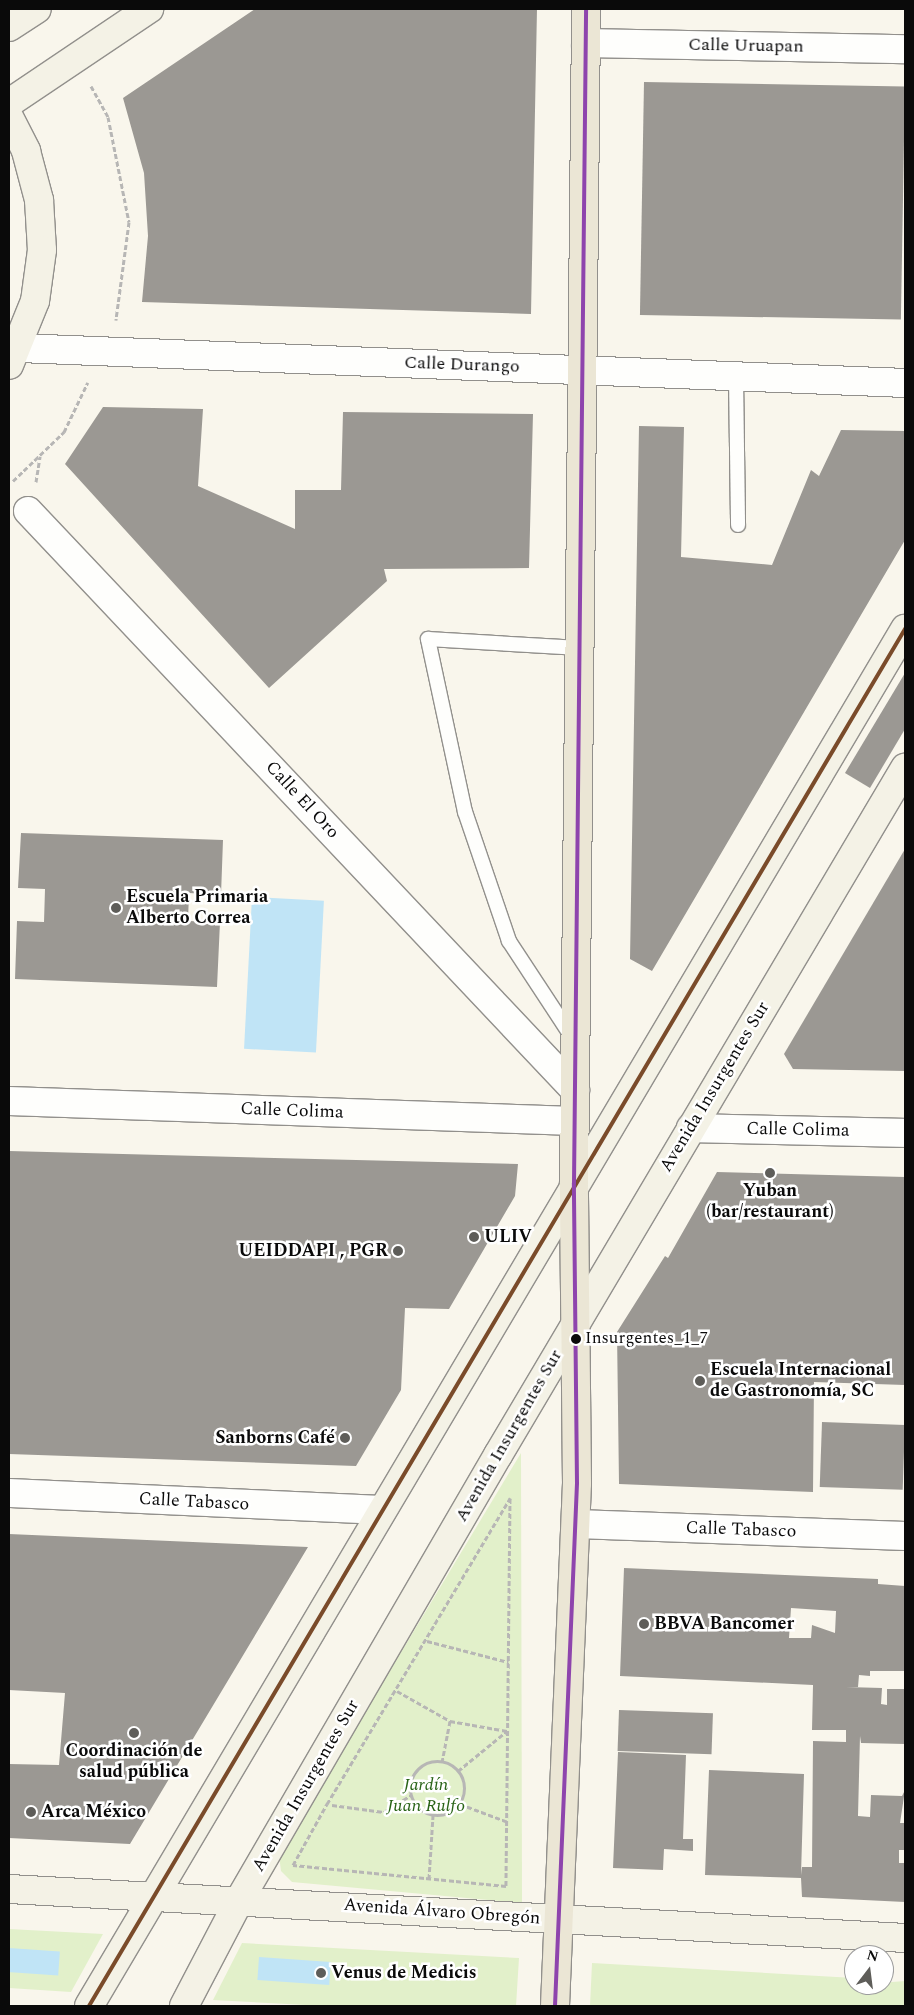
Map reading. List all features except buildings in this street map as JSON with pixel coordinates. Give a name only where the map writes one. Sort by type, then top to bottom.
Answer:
[{"type":"main road","points":[[9,27],[36,9]]},
{"type":"main road","points":[[9,103],[149,9]]},
{"type":"main road","points":[[555,2006],[557,1919],[577,1524],[574,1183],[586,9]]},
{"type":"main road","points":[[9,117],[26,151],[39,200],[42,250],[35,301],[14,356]]},
{"type":"main road","points":[[88,2006],[150,1896],[379,1510],[905,629]]},
{"type":"main road","name":"Avenida Insurgentes Sur","points":[[184,2006],[240,1900],[576,1322],[905,768]]},
{"type":"main road","name":"Avenida Álvaro Obregón","points":[[9,1889],[240,1900],[905,1938]]},
{"type":"street","name":"Calle Uruapan","points":[[586,43],[905,49]]},
{"type":"street","name":"Calle Durango","points":[[14,356],[104,352],[905,383]]},
{"type":"street","name":"Calle El Oro","points":[[28,511],[575,1090]]},
{"type":"street","name":"Calle Colima","points":[[9,1101],[575,1121]]},
{"type":"street","name":"Calle Colima","points":[[691,1128],[905,1133]]},
{"type":"street","name":"Calle Tabasco","points":[[9,1493],[379,1510]]},
{"type":"street","name":"Calle Tabasco","points":[[577,1524],[905,1536]]},
{"type":"lane","points":[[736,376],[738,525]]},
{"type":"lane","points":[[575,1042],[509,941],[465,812],[428,639],[580,648]]},
{"type":"path","points":[[9,485],[64,432],[116,328],[129,222],[108,117],[75,58]]},
{"type":"path","points":[[293,1865],[506,1886],[510,1498]]},
{"type":"path","points":[[426,1641],[508,1662]]},
{"type":"path","points":[[396,1690],[450,1721],[507,1731]]},
{"type":"path","points":[[442,1762],[450,1721]]},
{"type":"path","points":[[458,1771],[507,1731]]},
{"type":"path","points":[[327,1804],[384,1812],[410,1795],[417,1770],[442,1762],[458,1771],[464,1787],[460,1804],[445,1814],[433,1815],[420,1810],[410,1795]]},
{"type":"path","points":[[460,1804],[508,1822]]},
{"type":"path","points":[[429,1879],[433,1815]]},
{"type":"green space","name":"Jardín Juan Rulfo","points":[[521,1453],[522,1903],[292,1882],[281,1871],[279,1855]]},
{"type":"green space","points":[[9,1929],[103,1934],[71,1992],[9,1988]]},
{"type":"green space","points":[[242,1943],[519,1958],[516,2006],[324,2006],[213,2000]]},
{"type":"green space","points":[[592,1963],[844,1977],[844,1995],[894,1995],[894,1982],[905,1981],[905,2006],[590,2006]]},
{"type":"water","points":[[252,897],[324,901],[316,1053],[244,1049]]},
{"type":"water","points":[[9,1948],[60,1952],[58,1975],[9,1972]]},
{"type":"water","points":[[259,1957],[331,1962],[329,1985],[257,1980]]},
{"type":"transit line","points":[[555,2006],[577,1483],[574,1183],[586,9]]},
{"type":"transit line","points":[[89,2006],[905,629]]},
{"type":"place","name":"Escuela Primaria Alberto Correa","points":[[116,908]]},
{"type":"place","name":"Yuban (bar/restaurant)","points":[[770,1173]]},
{"type":"place","name":"ULIV","points":[[474,1237]]},
{"type":"place","name":"UEIDDAPI , PGR","points":[[398,1251]]},
{"type":"place","name":"Insurgentes_1_7","points":[[576,1339]]},
{"type":"place","name":"Escuela Internacional de Gastronomía, SC","points":[[700,1381]]},
{"type":"place","name":"Sanborns Café","points":[[345,1438]]},
{"type":"place","name":"BBVA Bancomer","points":[[644,1624]]},
{"type":"place","name":"Coordinación de salud pública","points":[[134,1733]]},
{"type":"place","name":"Arca México","points":[[31,1812]]},
{"type":"place","name":"Venus de Medicis","points":[[321,1973]]}]
